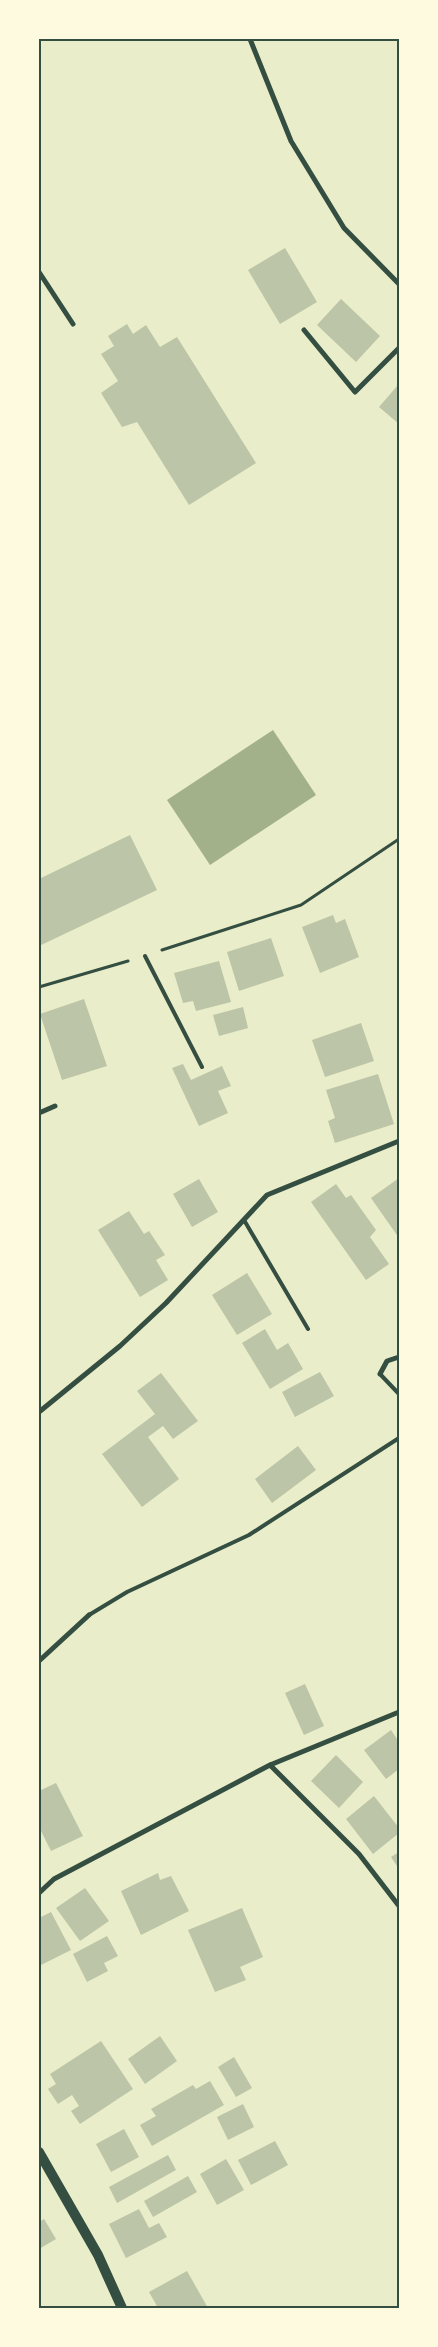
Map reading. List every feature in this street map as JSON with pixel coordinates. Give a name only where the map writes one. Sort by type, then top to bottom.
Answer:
[{"type":"main road","points":[[39,2152],[98,2256],[122,2308]]},
{"type":"street","points":[[250,39],[292,141],[344,228],[399,284]]},
{"type":"street","points":[[39,272],[73,324]]},
{"type":"street","points":[[304,330],[355,392],[399,348]]},
{"type":"street","points":[[39,1113],[55,1106]]},
{"type":"street","points":[[39,1412],[120,1346],[166,1303],[267,1195],[399,1141]]},
{"type":"street","points":[[380,1374],[387,1361],[399,1357]]},
{"type":"street","points":[[39,1661],[89,1615]]},
{"type":"street","points":[[39,1893],[54,1878],[270,1765],[399,1712]]},
{"type":"street","points":[[270,1765],[359,1854],[399,1906]]},
{"type":"lane","points":[[145,956],[202,1067]]},
{"type":"lane","points":[[244,1220],[308,1328]]},
{"type":"lane","points":[[380,1374],[399,1394]]},
{"type":"lane","points":[[89,1615],[128,1592],[249,1535],[399,1438]]},
{"type":"path","points":[[39,988],[145,956],[301,905],[399,839]]},
{"type":"shaded area","points":[[273,730],[316,795],[210,865],[167,800]]},
{"type":"building","points":[[285,248],[317,302],[280,324],[248,270]]},
{"type":"building","points":[[341,299],[380,336],[356,362],[317,325]]},
{"type":"building","points":[[127,324],[133,334],[146,325],[160,347],[177,337],[256,463],[189,505],[137,422],[122,427],[101,393],[118,381],[101,354],[114,346],[108,336]]},
{"type":"building","points":[[399,386],[399,424],[379,407]]},
{"type":"building","points":[[130,835],[157,890],[39,946],[39,879]]},
{"type":"building","points":[[333,915],[336,923],[345,919],[359,957],[320,973],[302,927]]},
{"type":"building","points":[[271,938],[284,976],[239,991],[227,952]]},
{"type":"building","points":[[219,961],[231,1002],[196,1011],[193,1001],[183,1003],[174,973]]},
{"type":"building","points":[[84,999],[107,1066],[62,1080],[40,1014]]},
{"type":"building","points":[[243,1007],[248,1028],[219,1036],[213,1015]]},
{"type":"building","points":[[361,1023],[374,1061],[325,1077],[312,1040]]},
{"type":"building","points":[[183,1064],[191,1080],[222,1066],[231,1086],[218,1091],[228,1113],[199,1126],[172,1068]]},
{"type":"building","points":[[378,1074],[394,1124],[335,1143],[328,1121],[335,1118],[326,1090]]},
{"type":"building","points":[[399,1178],[399,1238],[371,1198]]},
{"type":"building","points":[[199,1179],[218,1212],[192,1227],[173,1194]]},
{"type":"building","points":[[336,1184],[346,1198],[351,1195],[376,1230],[370,1237],[389,1264],[366,1280],[311,1202]]},
{"type":"building","points":[[129,1211],[144,1234],[149,1231],[165,1255],[156,1260],[168,1280],[140,1297],[98,1230]]},
{"type":"building","points":[[247,1273],[272,1314],[237,1335],[212,1295]]},
{"type":"building","points":[[265,1329],[277,1350],[288,1343],[303,1369],[270,1389],[242,1343]]},
{"type":"building","points":[[320,1372],[334,1396],[295,1417],[282,1392]]},
{"type":"building","points":[[161,1373],[198,1421],[173,1439],[163,1426],[148,1437],[179,1479],[142,1507],[102,1454],[155,1414],[137,1391]]},
{"type":"building","points":[[298,1446],[316,1470],[272,1503],[255,1479]]},
{"type":"building","points":[[305,1684],[324,1726],[304,1735],[285,1693]]},
{"type":"building","points":[[391,1730],[399,1742],[399,1769],[386,1779],[364,1750]]},
{"type":"building","points":[[336,1755],[363,1782],[339,1808],[311,1781]]},
{"type":"building","points":[[56,1783],[83,1836],[51,1851],[39,1827],[39,1791]]},
{"type":"building","points":[[374,1796],[399,1828],[399,1833],[373,1854],[346,1819]]},
{"type":"building","points":[[399,1852],[399,1869],[391,1857]]},
{"type":"building","points":[[158,1873],[160,1880],[171,1876],[189,1911],[141,1935],[121,1891]]},
{"type":"building","points":[[85,1888],[109,1921],[80,1941],[56,1908]]},
{"type":"building","points":[[242,1908],[263,1957],[240,1967],[246,1980],[215,1992],[188,1930]]},
{"type":"building","points":[[51,1912],[71,1950],[39,1966],[39,1918]]},
{"type":"building","points":[[107,1936],[118,1956],[104,1963],[108,1971],[87,1982],[73,1954]]},
{"type":"building","points":[[160,2036],[177,2061],[145,2084],[128,2059]]},
{"type":"building","points":[[101,2041],[133,2089],[80,2124],[71,2111],[79,2106],[72,2095],[58,2104],[48,2089],[56,2084],[50,2074]]},
{"type":"building","points":[[234,2057],[252,2088],[236,2097],[218,2067]]},
{"type":"building","points":[[210,2081],[224,2105],[152,2146],[140,2125],[156,2116],[151,2109],[193,2085],[196,2089]]},
{"type":"building","points":[[243,2104],[254,2127],[228,2140],[217,2117]]},
{"type":"building","points":[[124,2129],[139,2157],[111,2172],[96,2144]]},
{"type":"building","points":[[275,2141],[288,2165],[251,2185],[238,2160]]},
{"type":"building","points":[[168,2155],[176,2170],[117,2203],[109,2187]]},
{"type":"building","points":[[226,2159],[244,2190],[217,2205],[200,2174]]},
{"type":"building","points":[[188,2176],[197,2192],[153,2217],[144,2201]]},
{"type":"building","points":[[139,2209],[149,2228],[159,2223],[167,2237],[126,2258],[109,2224]]},
{"type":"building","points":[[44,2219],[56,2239],[39,2249],[39,2222]]},
{"type":"building","points":[[187,2271],[208,2308],[158,2308],[149,2292]]}]
